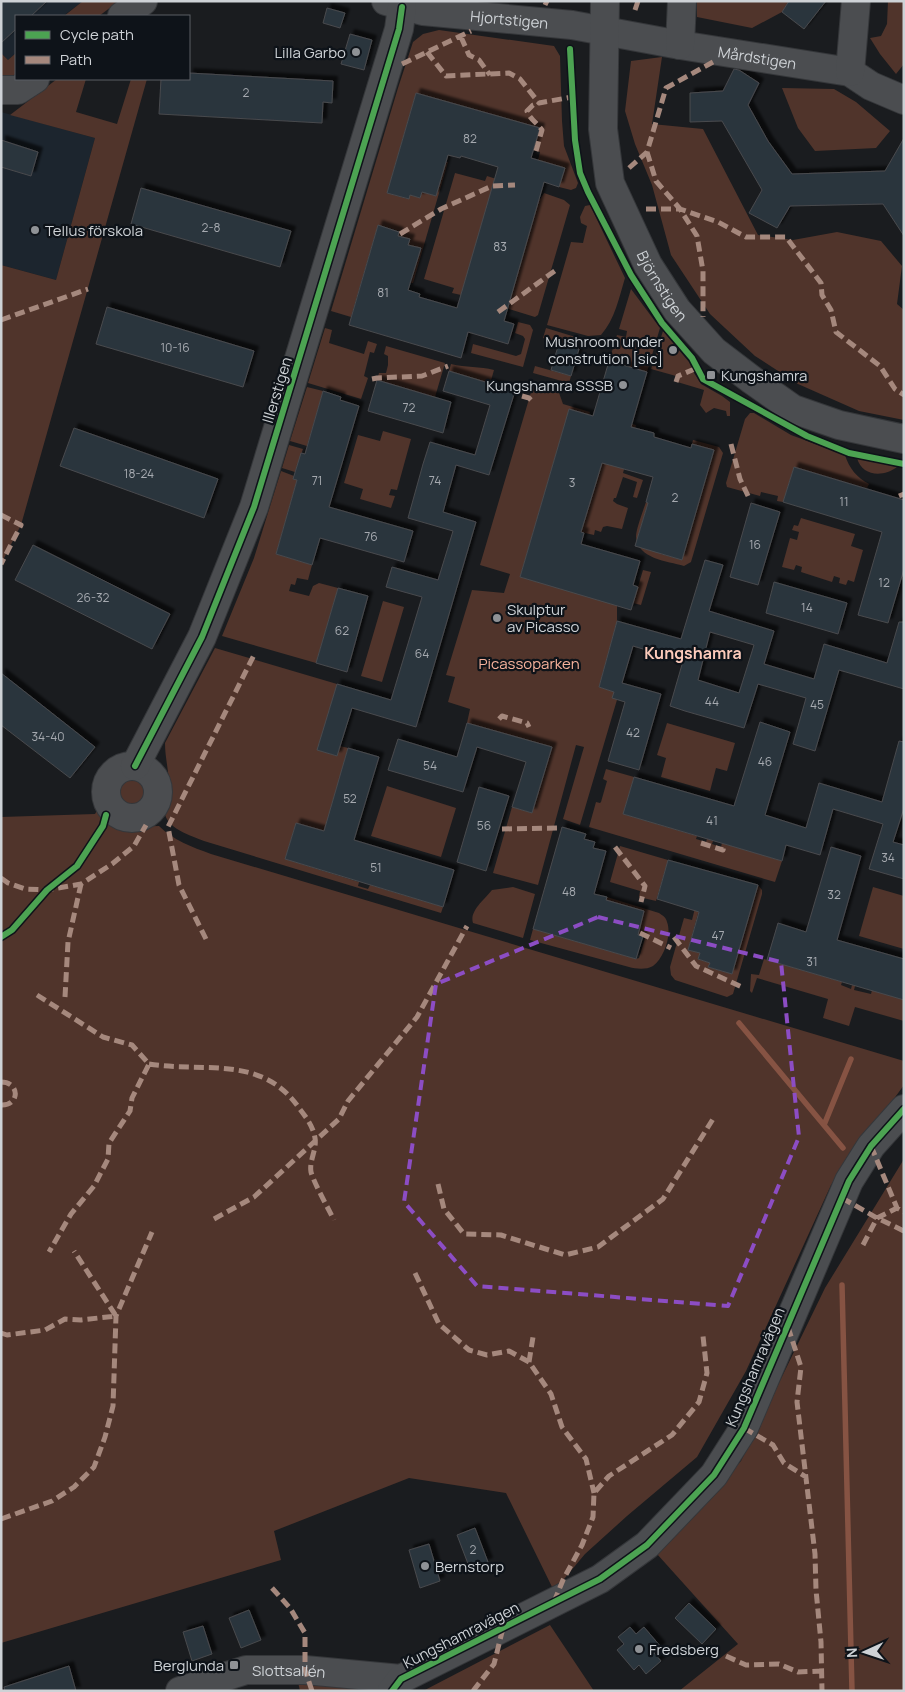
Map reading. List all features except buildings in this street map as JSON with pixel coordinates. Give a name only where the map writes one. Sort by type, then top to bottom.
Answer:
[{"type":"street","points":[[123,15],[143,1]]},
{"type":"street","name":"Björnstigen","points":[[605,1],[603,129],[610,183],[648,265],[677,310],[714,352],[793,409],[839,425],[904,439]]},
{"type":"street","points":[[680,45],[682,1]]},
{"type":"street","points":[[850,72],[856,1]]},
{"type":"street","name":"Hjortstigen","points":[[394,4],[423,11],[572,25],[605,31]]},
{"type":"street","name":"Illerstigen","points":[[135,766],[202,637],[254,507],[399,29],[394,4]]},
{"type":"street","name":"Mårdstigen","points":[[605,31],[850,72],[871,86],[904,100]]},
{"type":"street","points":[[1,90],[18,90],[33,80]]},
{"type":"street","name":"Kungshamravägen","points":[[397,1685],[600,1578],[647,1545],[714,1475],[744,1428],[849,1181],[871,1146],[904,1109]]},
{"type":"street","name":"Slottsallén","points":[[180,1691],[246,1670],[305,1670],[397,1685]]},
{"type":"highlighted area","points":[[598,917],[781,962],[799,1137],[728,1306],[477,1286],[404,1202],[436,984]]},
{"type":"shaded area","points":[[1,1],[83,1],[64,15],[15,15],[15,54],[8,60],[1,53]]},
{"type":"shaded area","name":"Tellus förskola","points":[[1,112],[95,138],[56,280],[1,265]]},
{"type":"green space","points":[[83,1],[119,1],[100,15],[65,15]]},
{"type":"green space","points":[[697,1],[789,1],[782,12],[752,28],[697,17]]},
{"type":"green space","points":[[888,1],[904,1],[904,64],[896,74],[870,38],[881,36],[887,24]]},
{"type":"green space","points":[[439,30],[554,46],[560,56],[564,146],[578,183],[576,188],[571,190],[559,187],[564,168],[538,160],[540,152],[533,150],[539,128],[416,93],[387,193],[408,199],[410,195],[420,198],[422,192],[436,196],[446,162],[448,162],[413,283],[411,283],[421,248],[408,245],[410,239],[398,236],[399,231],[378,225],[351,317],[331,311],[413,42],[423,34]]},
{"type":"green space","points":[[1,53],[8,60],[15,54],[15,74],[1,81]]},
{"type":"green space","points":[[662,57],[652,124],[703,129],[758,235],[793,240],[837,232],[881,241],[902,266],[897,304],[904,310],[904,420],[859,411],[798,384],[755,356],[710,314],[671,255],[652,185],[635,144],[625,111],[631,61]]},
{"type":"green space","points":[[56,80],[86,80],[76,112],[117,124],[131,80],[147,80],[21,525],[1,564],[1,265],[56,280],[95,138],[10,115]]},
{"type":"green space","points":[[782,88],[834,89],[856,102],[890,131],[876,148],[815,151],[798,128]]},
{"type":"green space","points":[[455,173],[485,181],[487,176],[515,185],[461,295],[452,293],[454,288],[424,279]]},
{"type":"green space","points":[[544,193],[564,200],[570,205],[538,315],[535,317],[509,309],[509,303],[538,202]]},
{"type":"green space","points":[[590,205],[625,278],[616,308],[606,329],[601,335],[588,336],[547,325],[571,242],[583,243],[587,226],[581,223],[580,217],[585,206]]},
{"type":"green space","points":[[631,289],[660,328],[647,372],[609,361],[617,335],[626,337],[627,331],[619,329]]},
{"type":"green space","points":[[518,322],[530,325],[533,330],[523,367],[471,353],[473,344],[516,356],[521,354],[525,339],[523,336],[515,333]]},
{"type":"green space","points":[[325,328],[332,330],[329,343],[364,354],[368,341],[377,344],[374,353],[370,352],[364,376],[368,378],[361,399],[308,383]]},
{"type":"green space","points":[[546,328],[582,339],[579,349],[543,338]]},
{"type":"green space","points":[[663,331],[689,362],[701,384],[730,402],[730,416],[727,416],[726,411],[714,408],[706,413],[700,405],[704,390],[674,381],[676,376],[651,369]]},
{"type":"green space","points":[[386,346],[445,363],[435,397],[377,380],[379,373],[386,373],[388,356],[384,354]]},
{"type":"green space","points":[[451,364],[494,370],[490,384],[449,371]]},
{"type":"green space","points":[[535,366],[571,376],[569,383],[533,373]]},
{"type":"green space","name":"Picassoparken","points":[[534,382],[558,390],[563,404],[590,412],[589,415],[569,410],[520,577],[617,605],[617,621],[599,687],[619,693],[580,825],[563,819],[584,747],[576,745],[538,885],[493,873],[512,807],[532,813],[551,747],[467,723],[470,709],[448,702],[455,677],[446,675],[472,590],[504,593],[510,574],[480,565]]},
{"type":"green space","points":[[307,387],[323,391],[307,446],[290,441]]},
{"type":"green space","points":[[750,413],[754,413],[791,435],[845,455],[854,472],[869,484],[867,488],[794,467],[783,502],[777,501],[778,496],[761,492],[760,496],[727,487],[726,483],[745,419]]},
{"type":"green space","points":[[595,414],[636,425],[623,473],[643,480],[637,498],[633,497],[637,482],[623,477],[616,498],[613,501],[628,508],[622,529],[607,526],[603,527],[601,532],[595,530],[594,535],[581,532],[611,432]]},
{"type":"green space","points":[[383,431],[411,439],[397,490],[391,489],[389,495],[395,496],[391,508],[360,499],[363,489],[344,483],[358,435],[380,441]]},
{"type":"green space","points":[[693,440],[719,447],[723,453],[691,562],[684,566],[648,555],[638,544],[636,537],[646,502],[648,503],[638,536],[661,554],[682,560],[714,451],[692,444]]},
{"type":"green space","points":[[289,445],[303,449],[295,472],[282,468]]},
{"type":"green space","points":[[857,458],[897,467],[880,474],[868,472]]},
{"type":"green space","points":[[281,471],[294,476],[293,479],[297,480],[276,554],[312,565],[308,580],[297,578],[295,585],[291,584],[289,591],[309,596],[313,586],[319,583],[338,588],[316,663],[222,636],[254,558]]},
{"type":"green space","points":[[801,518],[855,534],[851,546],[863,550],[854,582],[848,580],[846,585],[839,583],[840,578],[834,576],[832,582],[801,572],[802,567],[796,565],[794,570],[782,567],[790,538],[797,540],[799,532],[792,530],[794,525],[798,526]]},
{"type":"green space","points":[[643,570],[651,572],[641,605],[633,603]]},
{"type":"green space","points":[[383,601],[404,607],[382,682],[361,676]]},
{"type":"green space","points":[[215,648],[337,684],[318,750],[337,756],[340,746],[348,748],[327,823],[324,831],[296,823],[285,859],[359,882],[358,886],[368,889],[370,885],[443,907],[441,913],[204,841],[178,830],[168,821],[165,815],[169,789],[165,743]]},
{"type":"green space","points":[[667,723],[735,743],[727,771],[716,768],[710,791],[661,777],[666,758],[657,755]]},
{"type":"green space","points":[[606,769],[634,777],[623,814],[697,836],[696,839],[706,842],[707,839],[713,841],[712,844],[721,847],[722,843],[782,861],[775,882],[589,827],[596,802],[601,802],[607,781],[603,779]]},
{"type":"green space","points":[[132,774],[139,775],[145,779],[149,785],[149,799],[145,805],[139,809],[132,810],[125,809],[119,805],[115,799],[114,792],[115,785],[119,779],[125,775]]},
{"type":"green space","points":[[387,786],[456,808],[441,857],[371,836]]},
{"type":"green space","points":[[99,807],[105,816],[118,825],[125,827],[159,826],[190,846],[211,854],[904,1061],[904,1085],[831,1185],[746,1371],[697,1457],[585,1554],[554,1591],[506,1493],[409,1478],[274,1531],[281,1560],[1,1643],[1,817],[95,814]]},
{"type":"green space","points":[[620,846],[668,860],[656,901],[639,897],[640,891],[610,882]]},
{"type":"green space","points":[[758,885],[762,890],[762,894],[733,994],[727,997],[675,980],[671,975],[670,967],[684,918],[692,920],[696,904],[700,906],[688,950],[700,953],[698,959],[710,963],[708,967],[732,974]]},
{"type":"green space","points":[[513,887],[535,894],[523,938],[473,923],[472,919],[475,910],[492,890]]},
{"type":"green space","points":[[873,887],[904,896],[904,949],[859,936]]},
{"type":"green space","points":[[607,897],[659,913],[666,919],[668,940],[661,958],[653,966],[644,969],[632,968],[530,940],[533,929],[636,959],[639,958],[645,938],[638,935],[606,900]]},
{"type":"green space","points":[[764,959],[842,982],[841,985],[851,989],[852,985],[855,986],[854,990],[871,994],[872,990],[904,1000],[904,1021],[855,1007],[849,1026],[823,1018],[828,999],[757,978],[752,993],[750,991],[751,974],[759,975]]},
{"type":"green space","points":[[904,1159],[904,1691],[679,1691],[738,1644],[657,1554],[741,1461],[825,1288]]},
{"type":"green space","points":[[550,1625],[594,1691],[423,1691]]},
{"type":"green space","points":[[298,1682],[378,1689],[376,1691],[300,1691]]},
{"type":"waterway","points":[[739,1023],[843,1148]]},
{"type":"waterway","points":[[824,1125],[851,1059]]},
{"type":"waterway","points":[[842,1285],[852,1691]]},
{"type":"marked path","points":[[545,5],[547,1]]},
{"type":"marked path","points":[[635,10],[638,1]]},
{"type":"marked path","points":[[402,64],[471,31]]},
{"type":"marked path","points":[[461,37],[469,55],[479,60],[490,75]]},
{"type":"marked path","points":[[427,52],[446,76],[509,73],[520,79],[539,103],[572,97]]},
{"type":"marked path","points":[[629,168],[647,152],[666,88],[713,62]]},
{"type":"marked path","points":[[536,151],[542,130],[527,111],[533,105],[539,103]]},
{"type":"marked path","points":[[647,152],[656,181],[680,209],[697,236],[703,271],[703,317]]},
{"type":"marked path","points":[[400,234],[441,209],[492,186],[515,185]]},
{"type":"marked path","points":[[646,209],[680,209],[718,222],[746,237],[786,237],[821,283],[822,295],[831,310],[836,332],[880,366],[895,389],[904,395]]},
{"type":"marked path","points":[[498,312],[556,270]]},
{"type":"marked path","points":[[1,320],[88,289]]},
{"type":"marked path","points":[[372,379],[422,376],[448,366]]},
{"type":"marked path","points":[[676,382],[678,376],[697,368]]},
{"type":"marked path","points":[[522,396],[529,398],[533,402]]},
{"type":"marked path","points":[[731,444],[740,479],[749,498]]},
{"type":"marked path","points":[[899,496],[904,494]]},
{"type":"marked path","points":[[1,515],[21,525],[1,564]]},
{"type":"marked path","points":[[206,939],[179,885],[168,827],[255,653]]},
{"type":"marked path","points":[[499,719],[502,716],[527,723],[529,727]]},
{"type":"marked path","points":[[1,878],[8,883],[25,889],[47,890],[81,884],[112,864],[134,846],[146,825]]},
{"type":"marked path","points":[[502,829],[557,828]]},
{"type":"marked path","points":[[701,843],[723,850],[724,846],[722,845]]},
{"type":"marked path","points":[[615,847],[645,886],[641,902]]},
{"type":"marked path","points":[[65,997],[68,942],[81,884]]},
{"type":"marked path","points":[[214,1219],[254,1197],[339,1119],[348,1101],[417,1017],[467,926]]},
{"type":"marked path","points":[[640,933],[671,948]]},
{"type":"marked path","points":[[674,937],[696,966],[742,987]]},
{"type":"marked path","points":[[37,995],[103,1037],[132,1045],[149,1064],[132,1098],[130,1111],[109,1143],[108,1159],[94,1186],[71,1214],[49,1252]]},
{"type":"marked path","points":[[149,1064],[230,1069],[250,1073],[268,1080],[284,1091],[299,1108],[313,1130],[315,1142],[311,1172],[334,1220]]},
{"type":"marked path","points":[[1,1082],[12,1086],[15,1094],[12,1102],[1,1105]]},
{"type":"marked path","points":[[438,1184],[444,1209],[464,1234],[501,1235],[565,1255],[598,1247],[663,1199],[713,1119]]},
{"type":"marked path","points":[[871,1146],[897,1208],[904,1212]]},
{"type":"marked path","points":[[842,1198],[904,1231]]},
{"type":"marked path","points":[[863,1245],[877,1218],[897,1208]]},
{"type":"marked path","points":[[1,1519],[52,1501],[74,1487],[94,1467],[105,1437],[113,1406],[116,1316],[152,1232]]},
{"type":"marked path","points":[[1,1333],[7,1335],[45,1330],[65,1319],[81,1320],[116,1316],[74,1251]]},
{"type":"marked path","points":[[415,1273],[439,1324],[469,1350],[487,1355],[509,1351],[529,1362],[551,1394],[562,1427],[586,1459],[594,1493]]},
{"type":"marked path","points":[[788,1327],[801,1367],[797,1402],[815,1554],[821,1642],[822,1691]]},
{"type":"marked path","points":[[554,1602],[563,1580],[582,1545],[593,1517],[594,1493],[609,1476],[672,1435],[699,1402],[707,1373],[703,1336]]},
{"type":"marked path","points":[[529,1362],[533,1337]]},
{"type":"marked path","points":[[744,1428],[773,1445],[784,1463],[806,1477]]},
{"type":"marked path","points":[[272,1588],[290,1608],[305,1633],[305,1670],[312,1691]]},
{"type":"marked path","points":[[473,1691],[494,1664],[503,1628]]},
{"type":"marked path","points":[[726,1656],[746,1665],[779,1664],[798,1672],[822,1671]]},
{"type":"cycle path","points":[[135,766],[202,637],[254,507],[399,29],[402,7]]},
{"type":"cycle path","points":[[570,49],[575,140],[580,173],[631,275],[662,323],[692,358],[703,379],[807,436],[849,453],[904,464]]},
{"type":"cycle path","points":[[1,937],[12,930],[47,890],[77,866],[103,826],[106,815]]},
{"type":"cycle path","points":[[392,1691],[401,1679],[600,1579],[647,1545],[714,1475],[744,1428],[849,1181],[871,1146],[904,1109]]},
{"type":"place","name":"Lilla Garbo","points":[[356,52]]},
{"type":"place","name":"Tellus förskola","points":[[35,230]]},
{"type":"place","name":"Mushroom under constrution [sic]","points":[[673,350]]},
{"type":"place","name":"Kungshamra","points":[[711,375]]},
{"type":"place","name":"Kungshamra SSSB","points":[[623,385]]},
{"type":"place","name":"Skulptur av Picasso","points":[[497,618]]},
{"type":"place","name":"Bernstorp","points":[[425,1566]]},
{"type":"place","name":"Fredsberg","points":[[639,1649]]},
{"type":"place","name":"Berglunda","points":[[234,1665]]},
{"type":"district","name":"Kungshamra","points":[[693,653]]}]
